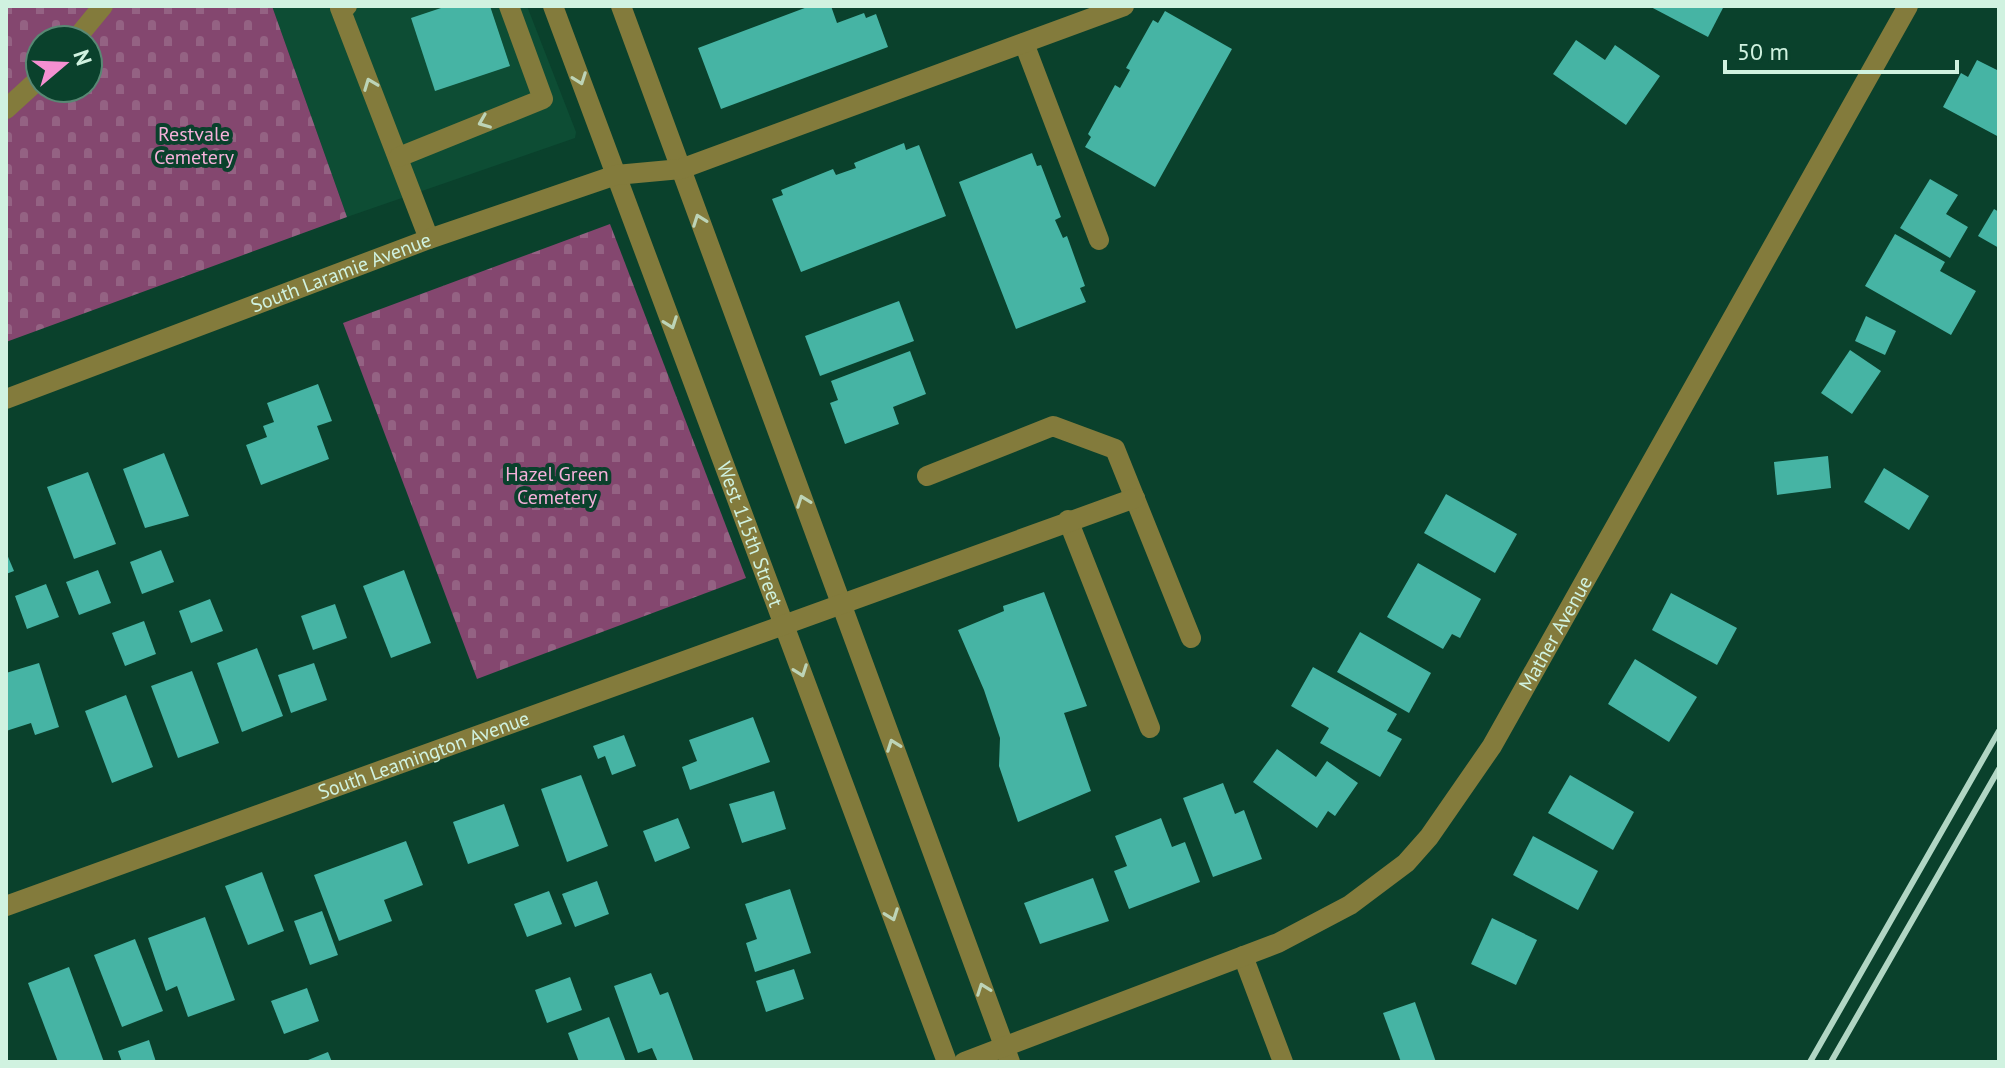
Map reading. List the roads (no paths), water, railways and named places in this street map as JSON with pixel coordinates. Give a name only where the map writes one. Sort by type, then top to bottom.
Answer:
[{"type":"street","points":[[88,24],[103,6]]},
{"type":"street","points":[[347,6],[340,8],[429,239]]},
{"type":"street","points":[[399,157],[543,99],[509,6]]},
{"type":"street","name":"West 115th Street","points":[[553,6],[947,1062]]},
{"type":"street","points":[[621,6],[1007,1055]]},
{"type":"street","name":"South Laramie Avenue","points":[[6,399],[429,239],[616,175],[681,169],[1124,6]]},
{"type":"street","name":"Mather Avenue","points":[[964,1062],[1007,1055],[1320,922],[1376,887],[1406,863],[1459,797],[1661,449],[1908,6]]},
{"type":"street","points":[[1024,43],[1099,240]]},
{"type":"street","points":[[6,109],[24,93]]},
{"type":"street","points":[[927,476],[1053,426],[1115,449],[1191,638]]},
{"type":"street","name":"South Leamington Avenue","points":[[6,906],[1135,498]]},
{"type":"street","points":[[1068,520],[1150,728]]},
{"type":"street","points":[[1243,956],[1283,1062]]},
{"type":"railway","points":[[1810,1062],[1999,731]]},
{"type":"railway","points":[[1831,1062],[1999,769]]},
{"type":"park label","name":"Restvale Cemetery","points":[[194,146]]},
{"type":"park label","name":"Hazel Green Cemetery","points":[[557,486]]}]
